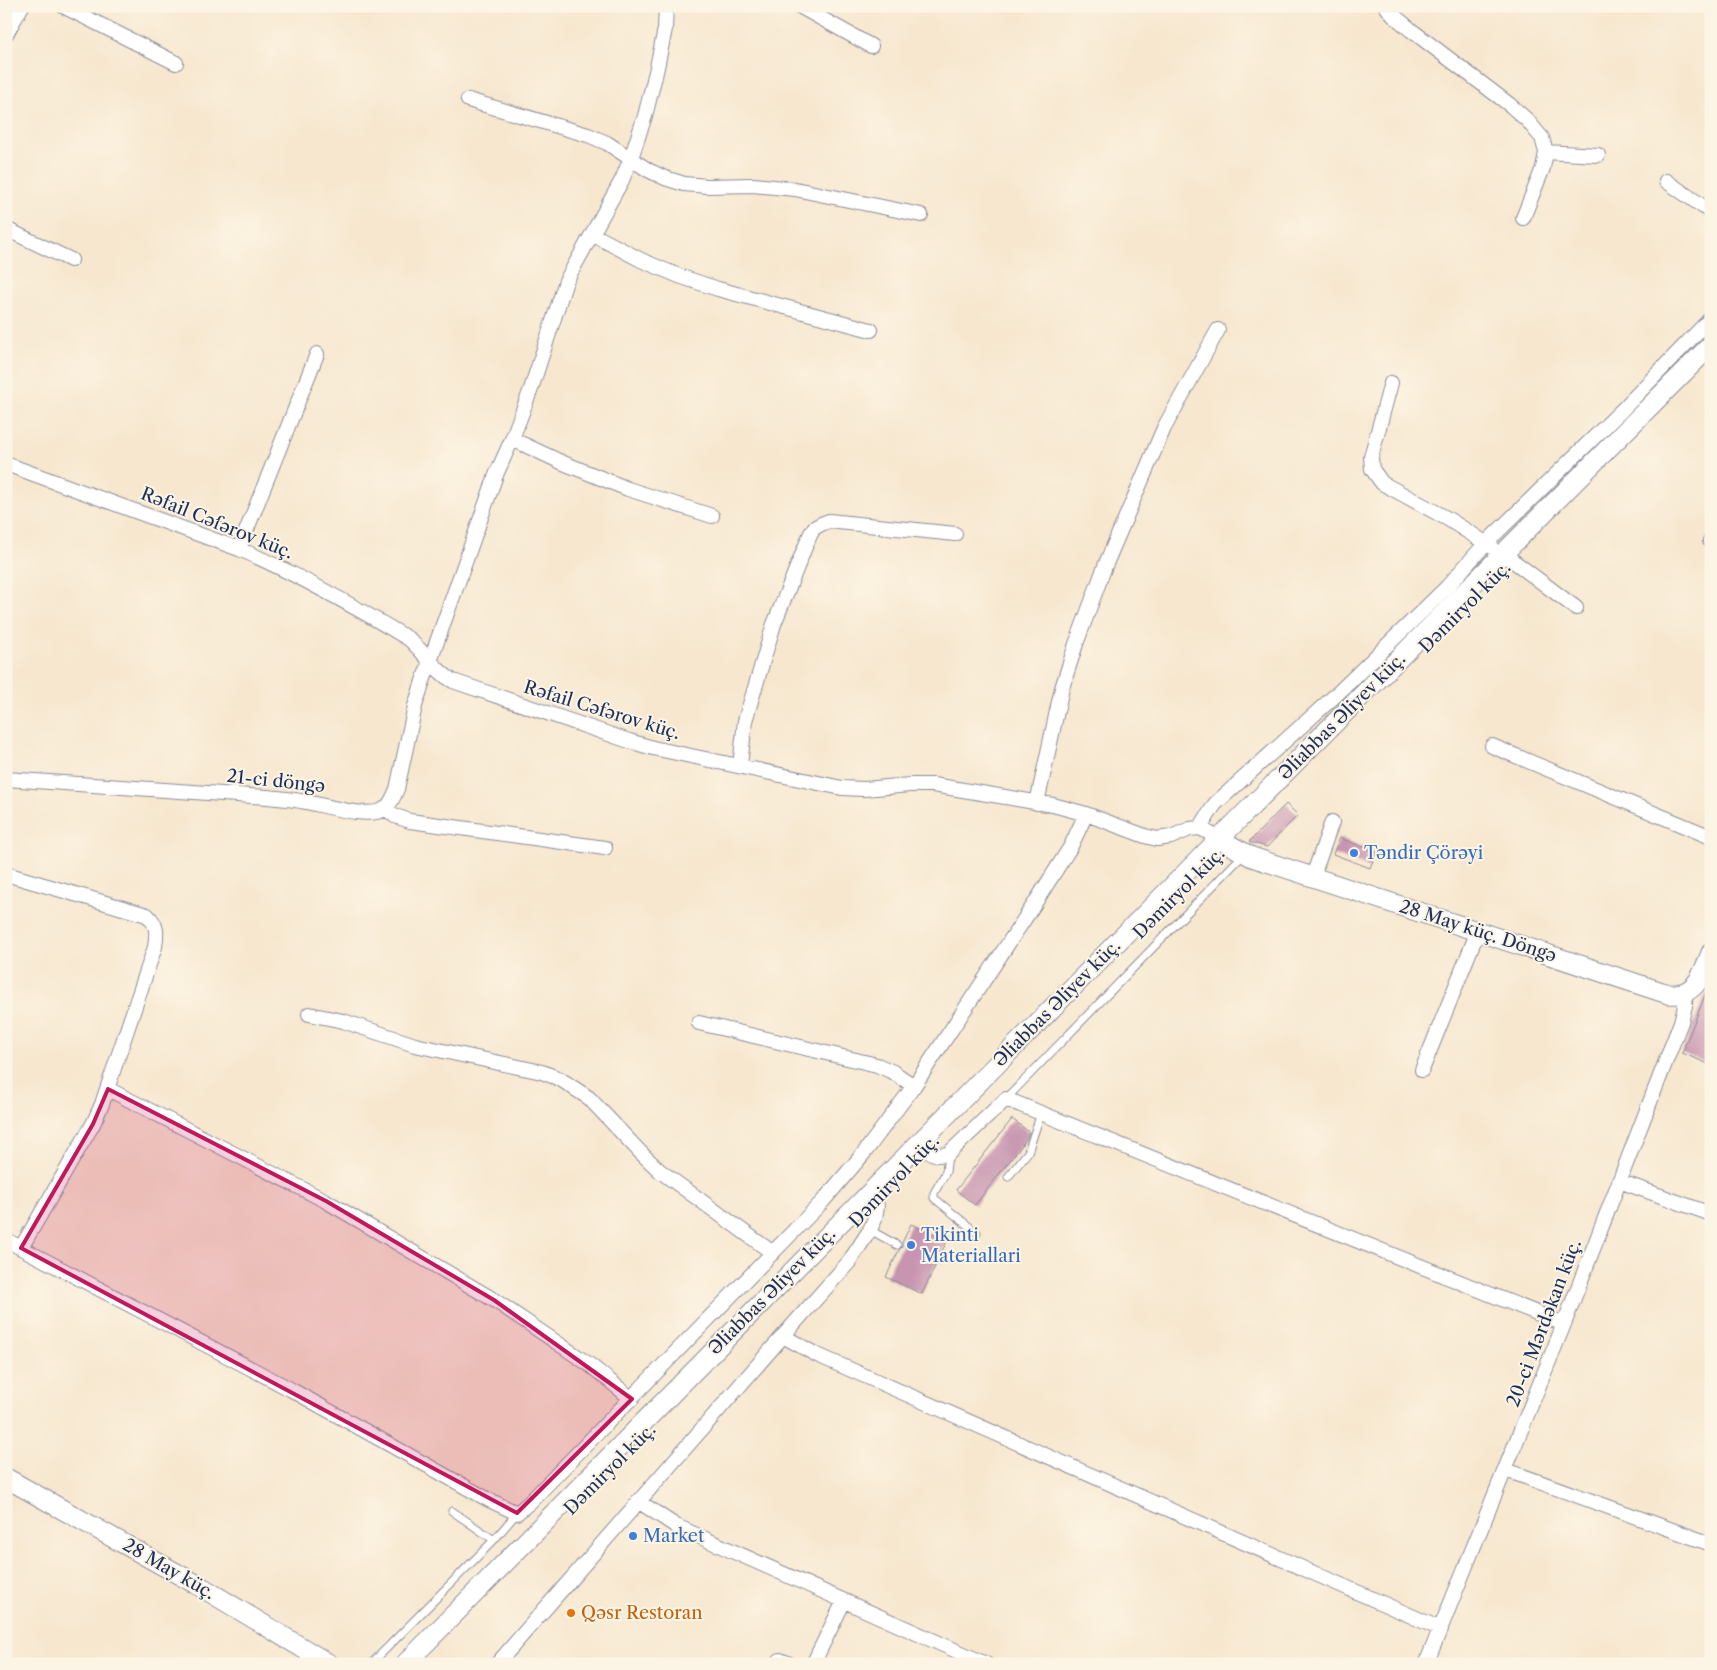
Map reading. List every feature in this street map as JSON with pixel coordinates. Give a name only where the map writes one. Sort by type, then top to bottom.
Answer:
[{"type":"main road","points":[[1507,557],[1711,345]]},
{"type":"main road","name":"Dəmiryol küç.","points":[[418,1664],[923,1150],[1231,845],[1507,557],[1711,360]]},
{"type":"main road","name":"28 May küç. Döngə","points":[[1231,845],[1313,876],[1668,994],[1685,993]]},
{"type":"main road","name":"Əliabbas Əliyev küç.","points":[[405,1664],[1231,845]]},
{"type":"main road","points":[[1685,993],[1699,980],[1711,953]]},
{"type":"main road","name":"28 May küç.","points":[[6,1478],[203,1588],[329,1664]]},
{"type":"street","points":[[6,34],[22,6]]},
{"type":"street","points":[[63,6],[176,63]]},
{"type":"street","points":[[605,848],[410,821],[395,816],[385,808],[392,801],[397,789],[415,706],[496,475],[531,389],[566,281],[622,180],[646,116],[665,30],[666,6]]},
{"type":"street","points":[[799,6],[871,46]]},
{"type":"street","points":[[1386,6],[1392,15],[1510,105],[1527,120],[1542,138],[1546,152],[1543,168],[1523,218]]},
{"type":"street","points":[[468,100],[588,136],[606,143],[648,170],[684,184],[707,186],[753,185],[795,189],[921,215]]},
{"type":"street","points":[[1546,152],[1598,155]]},
{"type":"street","points":[[1666,181],[1711,212]]},
{"type":"street","points":[[6,229],[71,260]]},
{"type":"street","points":[[592,234],[641,260],[679,276],[718,289],[871,330]]},
{"type":"street","points":[[1231,845],[1200,828],[1215,804],[1338,693],[1447,586],[1486,543],[1622,410],[1711,318]]},
{"type":"street","points":[[1037,803],[1062,688],[1076,644],[1164,428],[1218,330]]},
{"type":"street","points":[[239,549],[317,354]]},
{"type":"street","points":[[1391,383],[1371,457],[1372,470],[1382,483],[1448,518],[1507,557],[1576,608]]},
{"type":"street","points":[[512,439],[561,462],[628,489],[712,516]]},
{"type":"street","name":"Rəfail Cəfərov küç.","points":[[6,464],[271,562],[312,583],[395,631],[416,645],[442,675],[453,682],[593,730],[653,748],[842,788],[864,790],[910,785],[933,785],[1053,805],[1086,814],[1157,839],[1172,837],[1190,829],[1200,828]]},
{"type":"street","points":[[740,766],[745,721],[774,624],[814,528],[829,521],[955,534]]},
{"type":"street","points":[[1492,746],[1711,838]]},
{"type":"street","name":"21-ci döngə","points":[[6,779],[299,800],[374,813],[385,808]]},
{"type":"street","points":[[6,1240],[290,1389],[489,1500],[516,1513],[530,1502],[632,1399],[823,1201],[858,1160],[914,1086],[1071,846],[1086,814]]},
{"type":"street","points":[[1313,876],[1332,822]]},
{"type":"street","points":[[6,874],[147,916],[154,922],[157,934],[155,947],[108,1089],[93,1124],[22,1248]]},
{"type":"street","points":[[1422,1070],[1478,931]]},
{"type":"street","name":"20-ci Mərdəkan küç.","points":[[1426,1664],[1564,1324],[1681,1022],[1685,1006],[1685,993]]},
{"type":"street","points":[[309,1014],[343,1021],[415,1045],[542,1072],[560,1079],[589,1098],[660,1171],[773,1253]]},
{"type":"street","points":[[699,1023],[876,1065],[894,1072],[914,1086]]},
{"type":"street","points":[[108,1089],[326,1201],[486,1295],[558,1342],[632,1399]]},
{"type":"street","points":[[923,1150],[938,1155],[948,1154],[1006,1099],[1564,1324]]},
{"type":"street","points":[[1619,1181],[1711,1214]]},
{"type":"street","points":[[497,1664],[638,1501],[850,1262],[870,1230],[875,1218],[877,1206],[875,1200]]},
{"type":"street","points":[[783,1336],[815,1354],[1441,1630]]},
{"type":"street","points":[[1506,1470],[1711,1544]]},
{"type":"street","points":[[638,1501],[676,1526],[986,1664]]},
{"type":"street","points":[[813,1664],[844,1601]]},
{"type":"lane","points":[[1006,1099],[1231,845]]},
{"type":"lane","points":[[1008,1177],[1028,1152],[1042,1113]]},
{"type":"lane","points":[[948,1154],[946,1172],[934,1192],[934,1198],[977,1233]]},
{"type":"lane","points":[[870,1230],[897,1245]]},
{"type":"lane","points":[[452,1511],[494,1540]]},
{"type":"lane","points":[[371,1664],[494,1540],[516,1513]]},
{"type":"highlighted area","points":[[108,1089],[326,1201],[494,1300],[632,1399],[517,1513],[21,1248],[93,1124]]},
{"type":"building","points":[[1286,804],[1298,815],[1267,847],[1249,842]]},
{"type":"building","points":[[1340,838],[1376,852],[1370,868],[1333,854]]},
{"type":"building","points":[[1711,983],[1711,1065],[1682,1053]]},
{"type":"building","points":[[1012,1119],[1029,1132],[1026,1140],[975,1205],[956,1190]]},
{"type":"building","points":[[911,1224],[947,1241],[922,1294],[886,1277],[902,1247]]},
{"type":"place","name":"Təndir Çörəyi","points":[[1354,853]]},
{"type":"place","name":"Tikinti Materiallari","points":[[911,1245]]},
{"type":"place","name":"Market","points":[[633,1536]]},
{"type":"place","name":"Qəsr Restoran","points":[[571,1613]]}]
